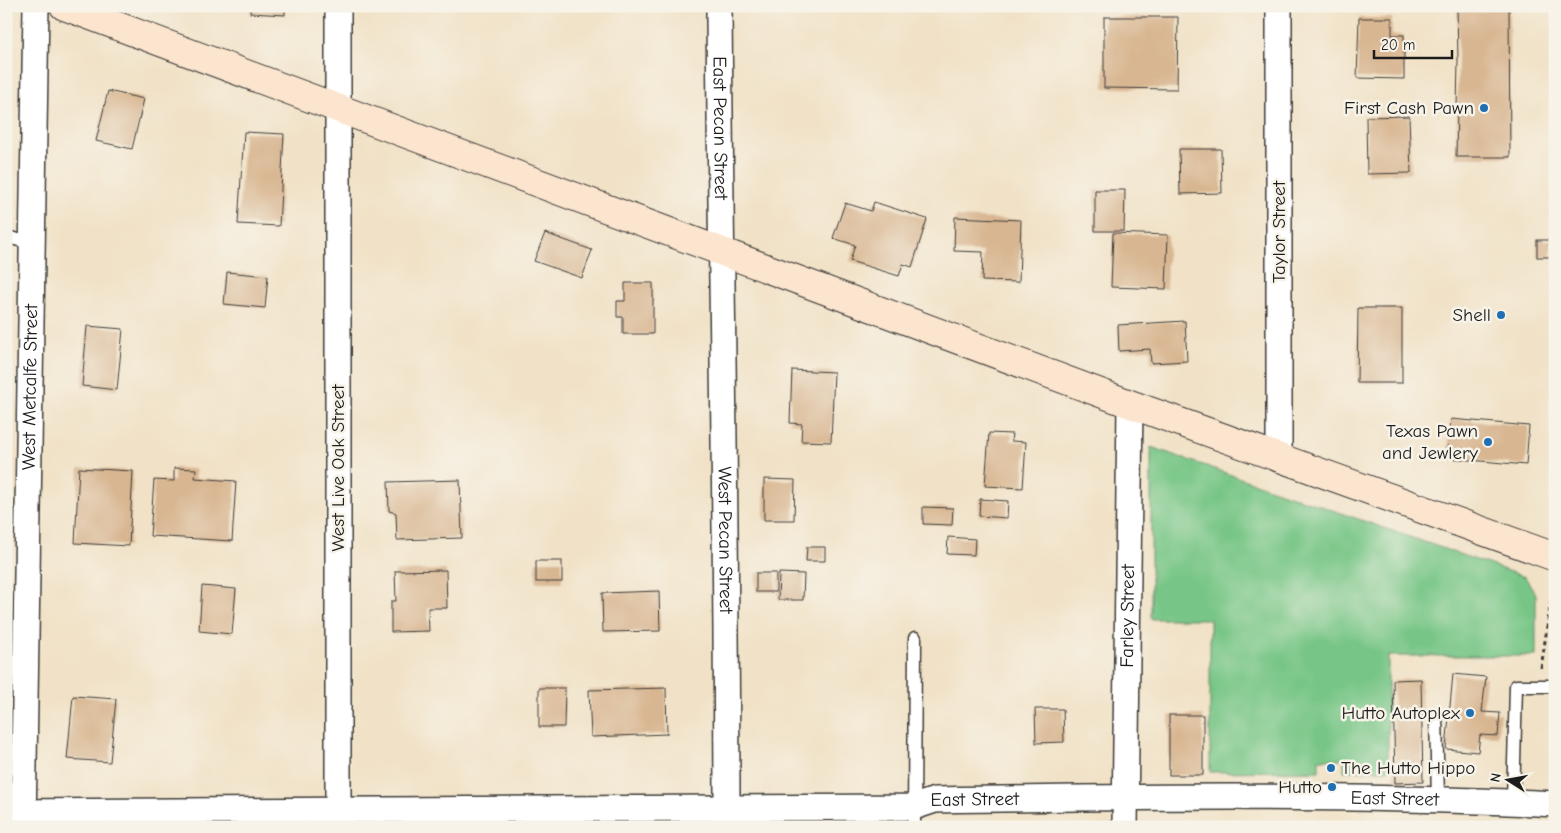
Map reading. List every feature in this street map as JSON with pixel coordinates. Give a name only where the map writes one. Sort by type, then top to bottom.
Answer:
[{"type":"main road","points":[[64,6],[1130,404],[1555,557]]},
{"type":"street","name":"West Metcalfe Street","points":[[17,817],[32,243],[36,6]]},
{"type":"street","name":"West Live Oak Street","points":[[338,6],[338,818]]},
{"type":"street","name":"East Pecan Street","points":[[719,6],[720,252]]},
{"type":"street","name":"Taylor Street","points":[[1279,6],[1279,458]]},
{"type":"street","name":"West Pecan Street","points":[[720,252],[727,681],[727,818]]},
{"type":"street","name":"Farley Street","points":[[1125,827],[1130,404]]},
{"type":"street","name":"East Street","points":[[17,817],[914,817],[935,800],[1125,798],[1438,799],[1555,804]]},
{"type":"lane","points":[[6,237],[32,243]]},
{"type":"lane","points":[[914,817],[915,638]]},
{"type":"lane","points":[[1513,802],[1516,686],[1555,686]]},
{"type":"lane","points":[[1436,717],[1438,799]]},
{"type":"path","points":[[1538,686],[1553,587],[1555,587]]},
{"type":"green space","points":[[1151,447],[1525,577],[1536,594],[1536,656],[1388,656],[1388,770],[1344,771],[1344,759],[1319,759],[1319,771],[1210,772],[1210,619],[1151,619]]},
{"type":"building","points":[[251,6],[285,6],[285,15],[250,13]]},
{"type":"building","name":"First Cash Pawn","points":[[1509,6],[1510,157],[1456,157],[1457,7]]},
{"type":"building","points":[[1104,17],[1178,17],[1177,89],[1104,88]]},
{"type":"building","points":[[1359,18],[1392,18],[1392,35],[1404,35],[1404,79],[1357,78]]},
{"type":"building","points":[[108,91],[144,99],[132,149],[96,141]]},
{"type":"building","points":[[1409,116],[1411,173],[1367,174],[1366,117]]},
{"type":"building","points":[[244,132],[284,134],[279,226],[238,224]]},
{"type":"building","points":[[1179,149],[1221,149],[1222,193],[1180,194]]},
{"type":"building","points":[[1095,190],[1125,190],[1124,231],[1095,231]]},
{"type":"building","points":[[874,202],[927,219],[912,267],[903,264],[899,276],[850,261],[855,245],[833,238],[845,203],[871,211]]},
{"type":"building","points":[[955,217],[1021,220],[1019,282],[982,281],[983,252],[954,251]]},
{"type":"building","points":[[545,233],[592,250],[582,278],[534,261]]},
{"type":"building","points":[[1113,233],[1168,235],[1166,289],[1111,287]]},
{"type":"building","points":[[1537,240],[1551,240],[1551,257],[1537,257]]},
{"type":"building","points":[[227,272],[268,276],[265,308],[224,304]]},
{"type":"building","points":[[625,283],[653,283],[653,334],[623,334],[623,317],[617,317],[617,301],[625,301]]},
{"type":"building","points":[[1358,308],[1402,308],[1402,383],[1357,383]]},
{"type":"building","points":[[1185,321],[1187,361],[1151,363],[1150,349],[1119,351],[1118,325]]},
{"type":"building","points":[[87,326],[123,329],[117,390],[82,386]]},
{"type":"building","points":[[792,370],[834,372],[831,442],[801,441],[802,424],[790,423]]},
{"type":"building","name":"Texas Pawn and Jewlery","points":[[1451,419],[1529,426],[1526,465],[1447,458]]},
{"type":"building","points":[[989,433],[1012,434],[1011,441],[1026,442],[1023,488],[985,486]]},
{"type":"building","points":[[79,468],[133,471],[129,546],[75,543]]},
{"type":"building","points":[[174,468],[196,469],[195,478],[236,481],[232,541],[150,536],[154,480],[174,481]]},
{"type":"building","points":[[764,479],[795,480],[794,520],[764,520]]},
{"type":"building","points":[[460,480],[462,538],[397,540],[396,513],[389,511],[388,482]]},
{"type":"building","points":[[980,499],[1008,501],[1007,518],[979,516]]},
{"type":"building","points":[[923,507],[953,508],[952,525],[923,524]]},
{"type":"building","points":[[948,537],[975,539],[974,555],[947,554]]},
{"type":"building","points":[[807,547],[825,547],[825,561],[806,561]]},
{"type":"building","points":[[536,561],[562,561],[562,582],[536,582]]},
{"type":"building","points":[[446,570],[447,608],[428,608],[429,631],[391,632],[391,601],[396,601],[395,571]]},
{"type":"building","points":[[756,573],[776,573],[776,592],[756,592]]},
{"type":"building","points":[[779,573],[804,574],[803,600],[778,600]]},
{"type":"building","points":[[202,586],[236,589],[232,634],[199,631]]},
{"type":"building","points":[[659,591],[660,631],[603,632],[602,593]]},
{"type":"building","name":"Hutto Autoplex","points":[[1453,674],[1486,677],[1482,712],[1500,713],[1498,736],[1480,735],[1478,752],[1446,749]]},
{"type":"building","points":[[1421,679],[1423,782],[1395,783],[1393,680]]},
{"type":"building","points":[[539,688],[565,688],[564,727],[539,727]]},
{"type":"building","points":[[666,688],[667,734],[591,737],[589,690]]},
{"type":"building","points":[[73,696],[116,699],[110,762],[67,759]]},
{"type":"building","points":[[1035,709],[1063,709],[1064,742],[1036,743]]},
{"type":"building","points":[[1169,715],[1203,715],[1203,775],[1169,775]]},
{"type":"place","name":"First Cash Pawn","points":[[1484,108]]},
{"type":"place","name":"Shell","points":[[1501,315]]},
{"type":"place","name":"Texas Pawn and Jewlery","points":[[1488,442]]},
{"type":"place","name":"Hutto Autoplex","points":[[1470,713]]},
{"type":"place","name":"The Hutto Hippo","points":[[1331,768]]},
{"type":"place","name":"Hutto","points":[[1332,787]]}]
